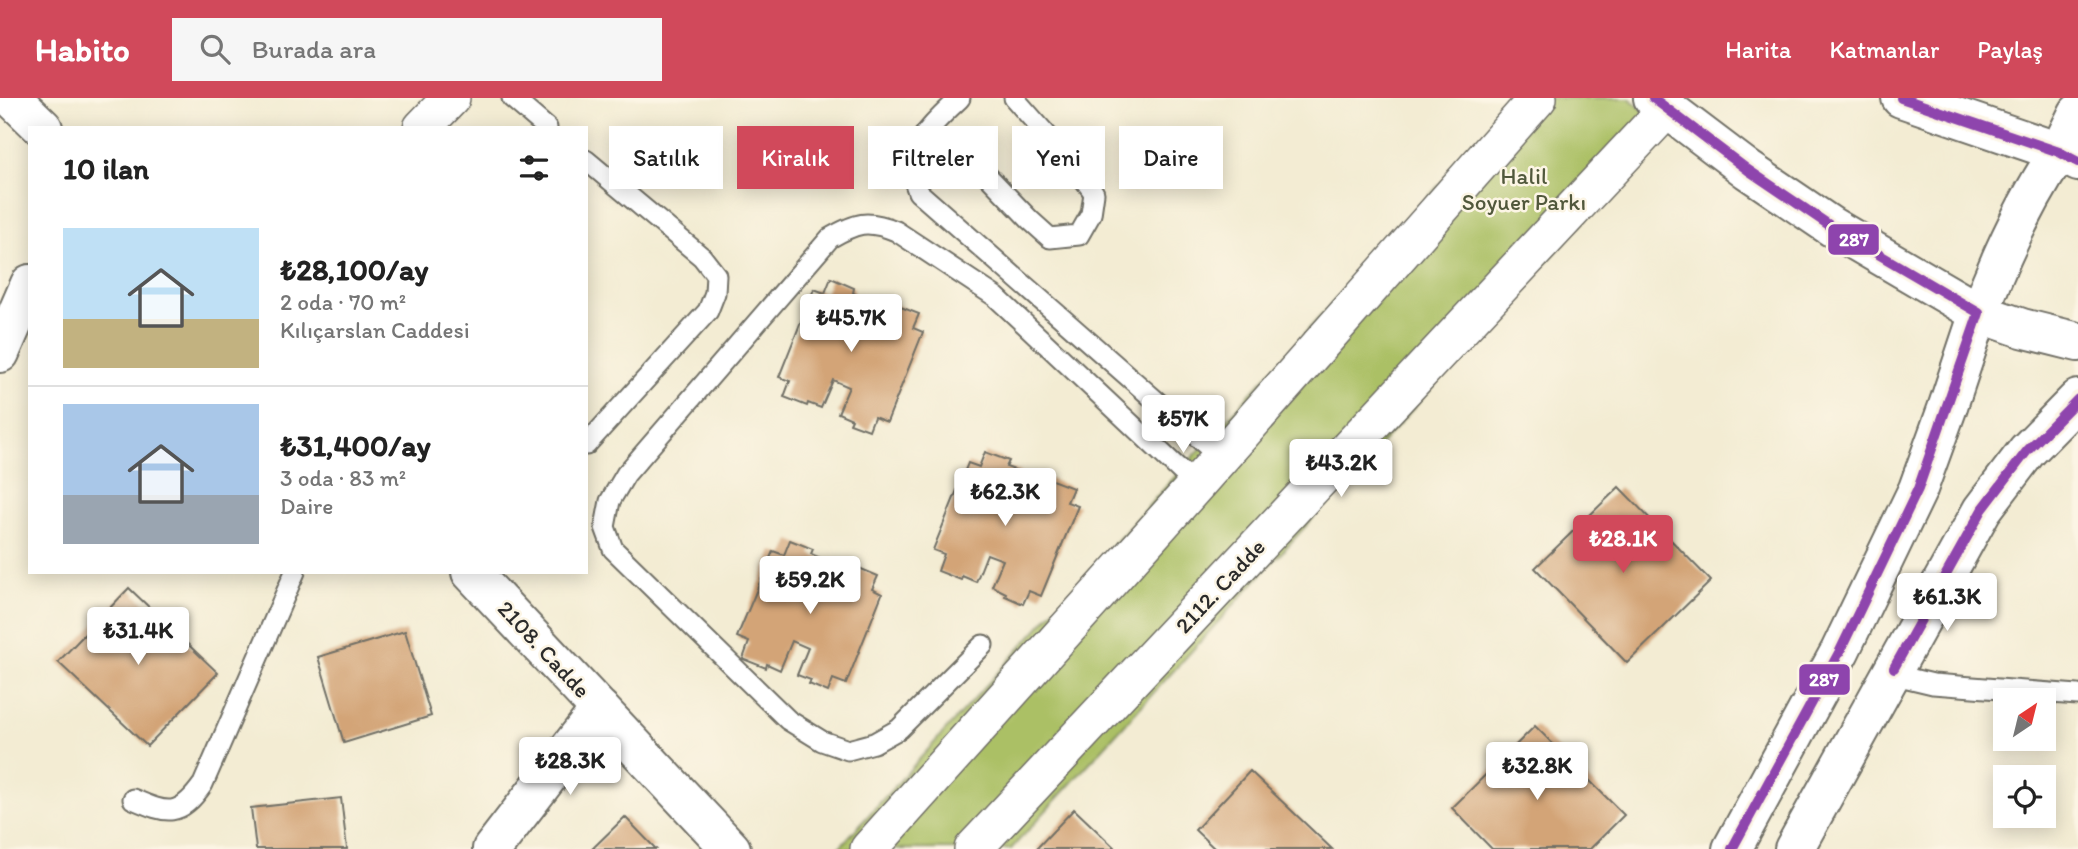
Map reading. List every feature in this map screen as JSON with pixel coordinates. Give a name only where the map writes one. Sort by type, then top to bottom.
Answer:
[{"type":"main road","points":[[12,98],[41,126]]},
{"type":"main road","points":[[1901,98],[2068,157]]},
{"type":"main road","points":[[1660,104],[1748,170],[1832,227],[1979,313],[2022,328],[2078,342]]},
{"type":"main road","points":[[1732,849],[1840,651],[1918,489],[1979,313],[2015,226],[2042,178],[2068,157],[2078,113]]},
{"type":"main road","points":[[3,336],[28,288]]},
{"type":"main road","points":[[1794,849],[1982,510],[2027,452],[2078,399]]},
{"type":"main road","name":"2108. Cadde","points":[[473,574],[731,849]]},
{"type":"main road","points":[[492,849],[600,709]]},
{"type":"street","points":[[424,126],[451,98]]},
{"type":"street","points":[[869,849],[1538,98]]},
{"type":"street","name":"2112. Cadde","points":[[973,849],[1660,104]]},
{"type":"lane","points":[[512,98],[545,126]]},
{"type":"lane","points":[[960,98],[930,128],[916,149],[912,170],[918,192],[1208,470]]},
{"type":"lane","points":[[998,187],[1050,238],[1079,235],[1091,214],[1094,193],[1076,167],[1014,98]]},
{"type":"lane","points":[[588,162],[702,257],[716,275],[715,293],[708,311],[588,443]]},
{"type":"lane","points":[[983,645],[899,729],[874,743],[848,750],[822,741],[788,720],[613,549],[605,527],[610,501],[626,474],[830,238],[852,225],[878,223],[896,231],[996,297],[1182,472],[1208,470]]},
{"type":"lane","points":[[133,799],[159,810],[177,810],[193,799],[203,784],[294,574]]},
{"type":"lane","points":[[1891,674],[1933,684],[2078,695]]},
{"type":"green space","name":"Halil Soyuer Parkı","points":[[1518,98],[1629,98],[1667,130],[1011,849],[838,849]]},
{"type":"building","points":[[831,278],[854,288],[853,293],[866,299],[854,329],[865,334],[878,302],[891,308],[893,304],[919,314],[913,328],[923,332],[887,422],[874,417],[869,430],[850,423],[852,419],[838,413],[849,387],[833,380],[821,408],[808,403],[807,406],[784,397],[790,381],[779,377],[814,289],[825,293]]},
{"type":"building","points":[[985,452],[1009,461],[1006,467],[1021,472],[1008,503],[1019,507],[1032,476],[1046,482],[1047,478],[1073,488],[1067,502],[1078,506],[1041,596],[1029,591],[1023,604],[1005,596],[1006,593],[992,586],[1003,560],[987,554],[976,582],[962,576],[961,580],[938,571],[944,554],[933,550],[968,463],[979,467]]},
{"type":"building","points":[[1619,487],[1711,581],[1627,663],[1535,568]]},
{"type":"building","points":[[790,540],[813,549],[811,554],[825,560],[813,591],[824,595],[837,564],[850,570],[852,565],[878,576],[872,589],[882,594],[846,684],[833,679],[828,692],[809,684],[811,680],[797,675],[808,648],[792,641],[780,670],[767,664],[766,668],[743,659],[749,642],[737,637],[773,551],[784,555]]},
{"type":"building","points":[[129,588],[218,673],[147,746],[58,662]]},
{"type":"building","points":[[405,631],[431,716],[344,743],[318,657]]},
{"type":"building","points":[[1535,726],[1624,815],[1590,849],[1492,849],[1452,808]]},
{"type":"building","points":[[1250,771],[1332,849],[1215,849],[1195,830]]},
{"type":"building","points":[[341,798],[347,849],[256,849],[251,808]]},
{"type":"building","points":[[1074,809],[1116,849],[1036,849]]},
{"type":"building","points":[[625,817],[656,849],[592,849]]},
{"type":"transit line","name":"287","points":[[1653,98],[1748,170],[1832,227],[1979,313],[1918,489],[1840,651],[1732,849]]},
{"type":"transit line","name":"287","points":[[1901,98],[2059,152],[2078,162]]},
{"type":"transit line","name":"287","points":[[1894,668],[1982,510],[2027,451],[2078,399]]}]
